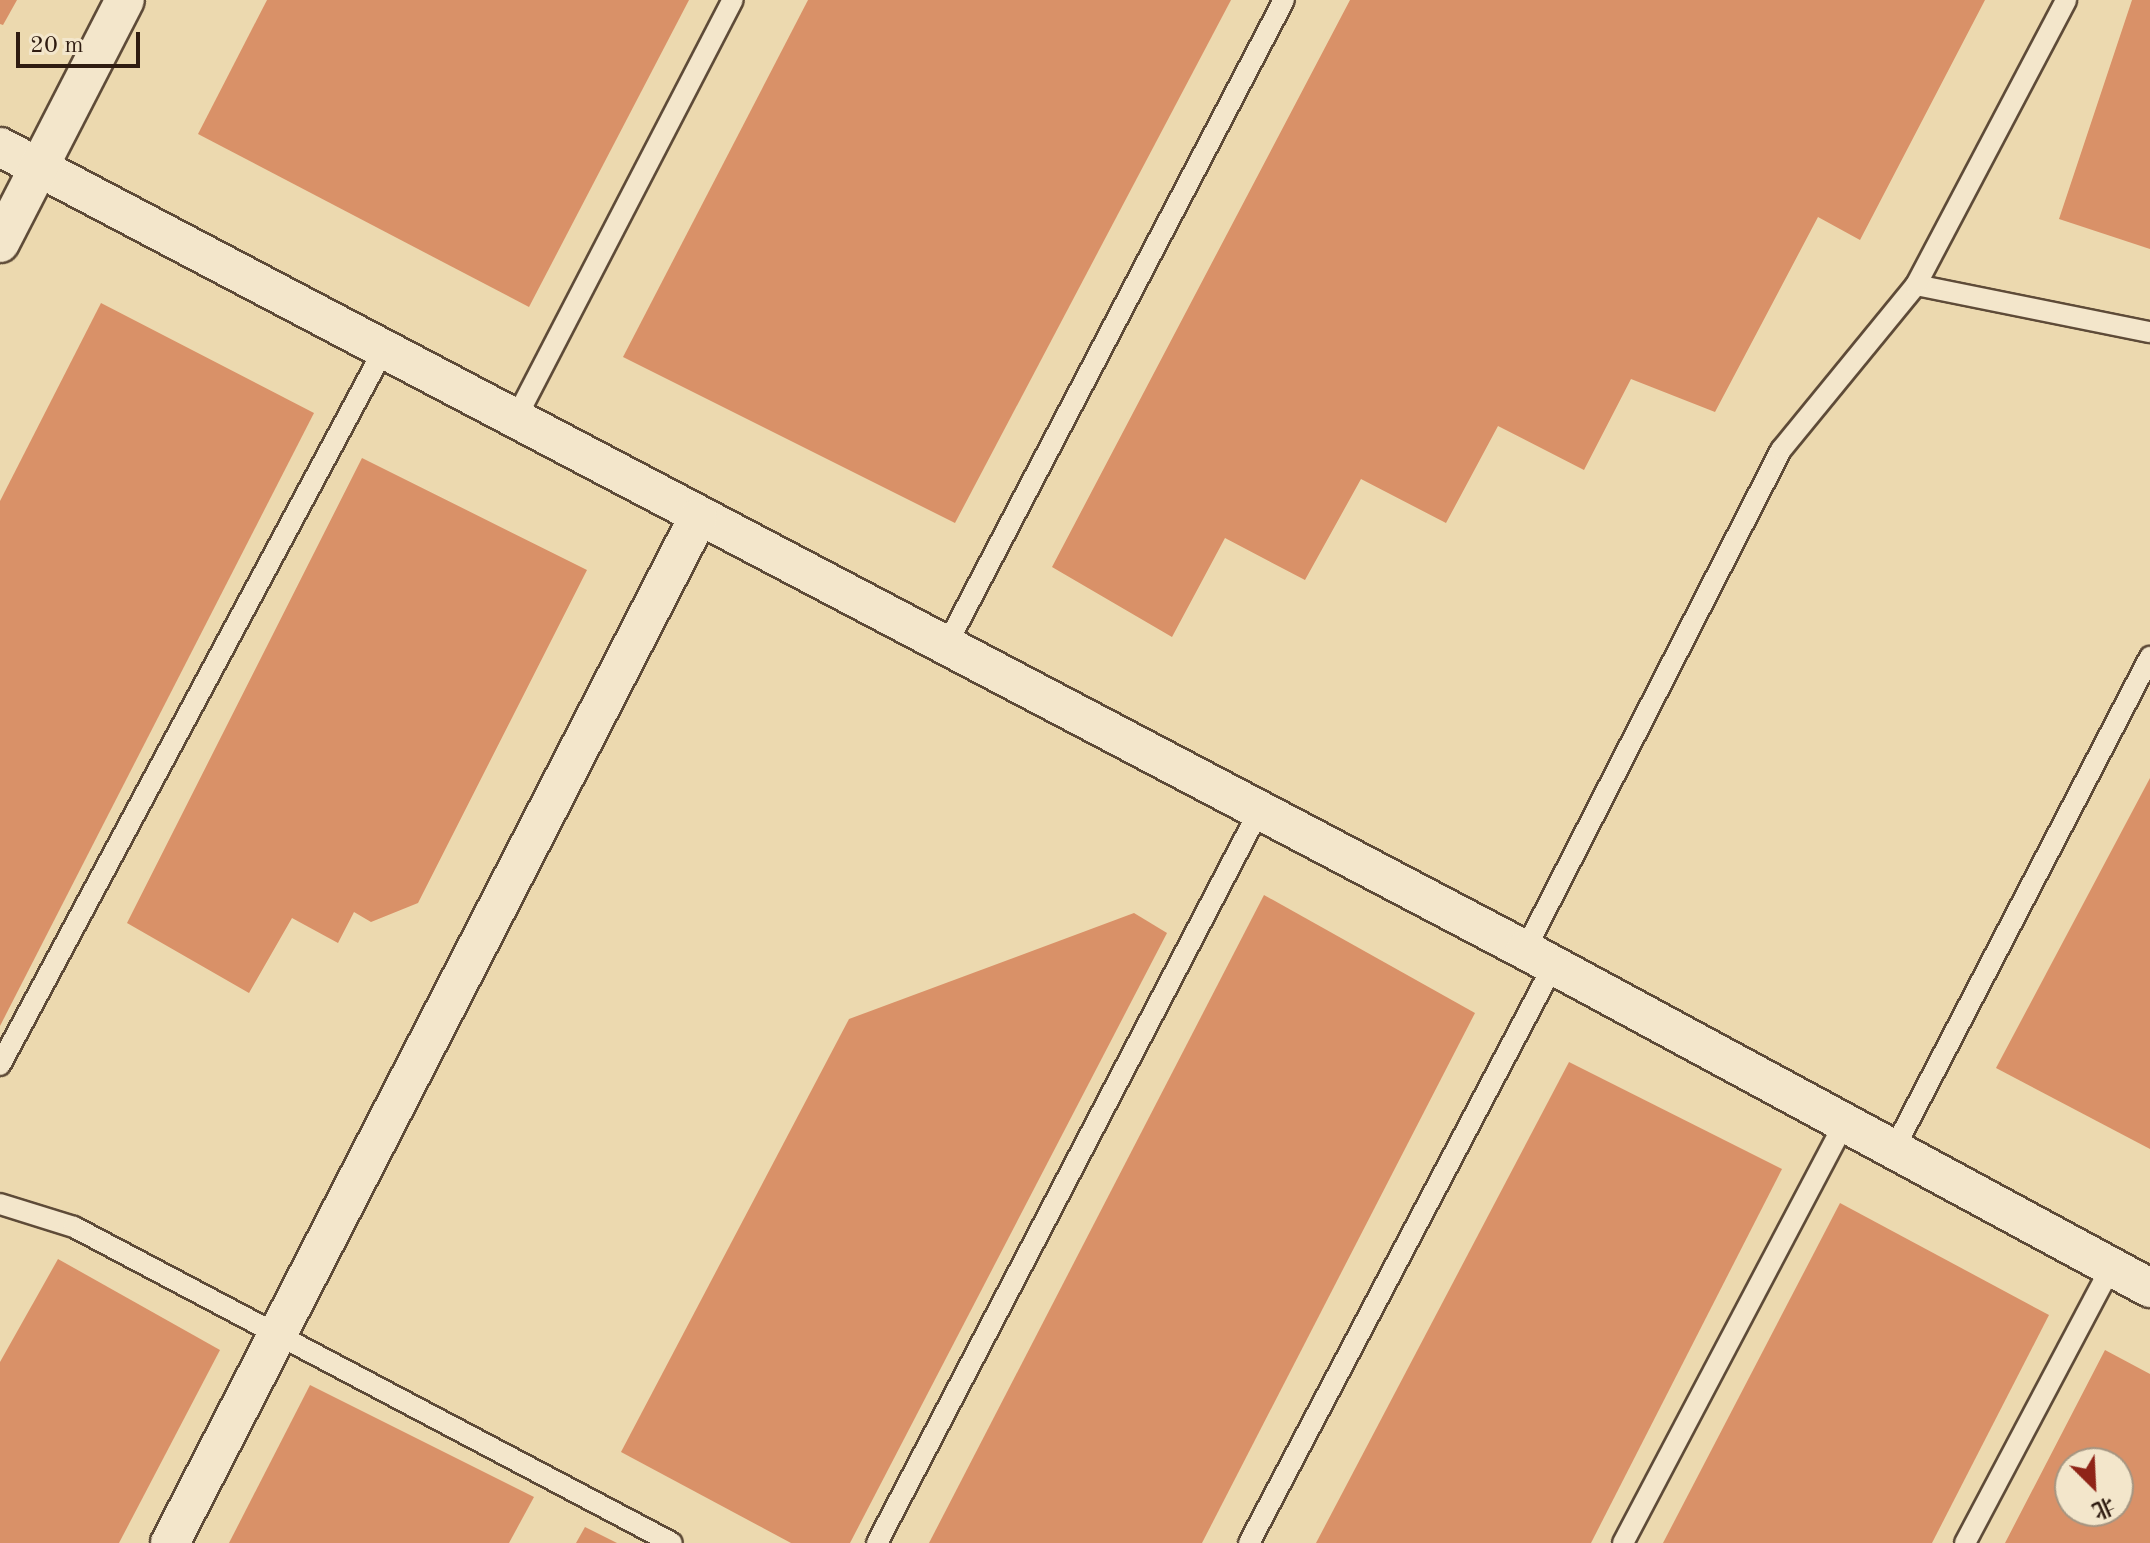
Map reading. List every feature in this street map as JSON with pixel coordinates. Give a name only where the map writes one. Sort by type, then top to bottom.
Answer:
[{"type":"street","points":[[0,243],[125,0]]},
{"type":"street","points":[[0,147],[698,518],[1539,958],[2150,1288]]},
{"type":"street","points":[[170,1543],[698,518]]},
{"type":"lane","points":[[515,420],[733,0]]},
{"type":"lane","points":[[946,646],[1284,0]]},
{"type":"lane","points":[[1249,1543],[1539,958],[1781,450],[1916,285],[2066,0]]},
{"type":"lane","points":[[1916,285],[2150,332]]},
{"type":"lane","points":[[0,1065],[383,351]]},
{"type":"lane","points":[[1894,1149],[2150,657]]},
{"type":"lane","points":[[877,1543],[1258,813]]},
{"type":"lane","points":[[1623,1543],[1845,1122]]},
{"type":"lane","points":[[0,1204],[74,1227],[672,1543]]},
{"type":"lane","points":[[1965,1543],[2111,1267]]},
{"type":"building","points":[[0,0],[17,0],[3,25],[0,24]]},
{"type":"building","points":[[267,0],[689,0],[529,307],[198,134]]},
{"type":"building","points":[[808,0],[1231,0],[955,523],[623,357]]},
{"type":"building","points":[[1350,0],[1985,0],[1860,240],[1818,217],[1715,412],[1631,379],[1584,470],[1498,426],[1446,523],[1361,479],[1305,580],[1225,538],[1172,637],[1052,567]]},
{"type":"building","points":[[2132,0],[2150,0],[2150,249],[2059,219]]},
{"type":"building","points":[[101,303],[314,413],[0,1026],[0,501]]},
{"type":"building","points":[[362,458],[587,570],[418,903],[371,922],[354,912],[338,943],[292,918],[249,993],[127,923]]},
{"type":"building","points":[[2150,778],[2150,1149],[1996,1068]]},
{"type":"building","points":[[1264,895],[1475,1013],[1202,1543],[929,1543]]},
{"type":"building","points":[[1134,913],[1167,933],[850,1543],[791,1543],[621,1452],[849,1019]]},
{"type":"building","points":[[1569,1062],[1782,1169],[1591,1543],[1316,1543]]},
{"type":"building","points":[[1840,1203],[2049,1315],[1932,1543],[1663,1543]]},
{"type":"building","points":[[58,1259],[220,1350],[119,1543],[0,1543],[0,1362]]},
{"type":"building","points":[[2105,1350],[2150,1374],[2150,1543],[2005,1543],[2054,1448],[2054,1527],[2134,1527],[2134,1447],[2055,1447]]},
{"type":"building","points":[[310,1385],[534,1497],[509,1543],[229,1543]]},
{"type":"building","points":[[585,1527],[617,1543],[576,1543]]}]
